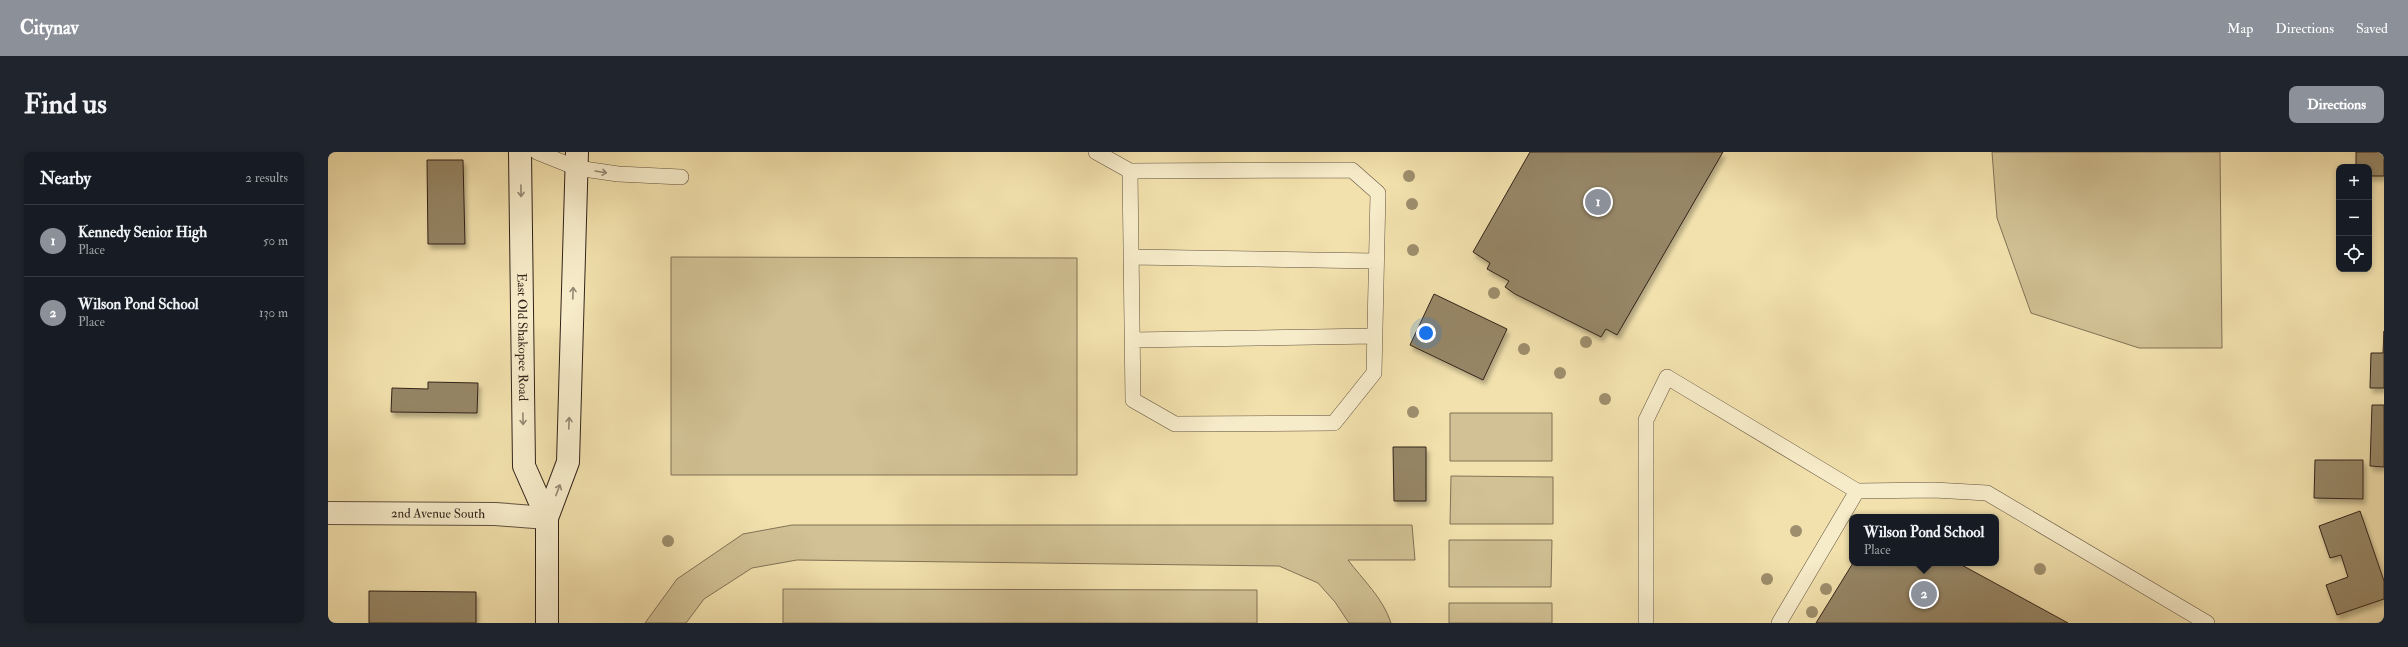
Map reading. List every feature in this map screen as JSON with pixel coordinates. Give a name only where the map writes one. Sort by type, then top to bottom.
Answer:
[{"type":"main road","name":"East Old Shakopee Road","points":[[520,152],[524,466],[547,518]]},
{"type":"main road","name":"East Old Shakopee Road","points":[[547,623],[547,518],[568,462],[577,160]]},
{"type":"main road","name":"2nd Avenue South","points":[[328,513],[495,514],[547,518]]},
{"type":"lane","points":[[538,152],[577,160],[618,174],[681,177]]},
{"type":"lane","points":[[1096,152],[1130,171],[1352,170],[1378,193],[1374,373],[1334,423],[1175,424],[1133,400],[1130,171]]},
{"type":"lane","points":[[1132,257],[1376,261]]},
{"type":"lane","points":[[1132,340],[1374,336]]},
{"type":"lane","points":[[1646,623],[1646,420],[1667,377],[1857,491],[1934,490],[1987,493],[2207,623]]},
{"type":"lane","points":[[1779,623],[1857,491]]},
{"type":"shaded area","points":[[1992,152],[2220,152],[2222,348],[2139,348],[2031,313],[1997,218]]},
{"type":"shaded area","points":[[671,257],[1077,258],[1077,475],[671,475]]},
{"type":"shaded area","points":[[1450,413],[1552,413],[1552,461],[1450,461]]},
{"type":"shaded area","points":[[1451,476],[1553,477],[1553,524],[1450,524]]},
{"type":"shaded area","points":[[792,525],[1412,525],[1415,560],[1348,560],[1378,597],[1391,623],[1349,623],[1335,602],[1318,583],[1279,566],[797,560],[752,568],[704,599],[686,623],[645,623],[677,579],[743,534]]},
{"type":"shaded area","points":[[1449,540],[1552,540],[1551,587],[1449,587]]},
{"type":"shaded area","points":[[783,589],[1257,590],[1257,623],[783,623]]},
{"type":"shaded area","points":[[1449,603],[1552,603],[1552,623],[1449,623]]},
{"type":"building","points":[[1530,152],[1723,152],[1617,335],[1606,329],[1601,337],[1515,294],[1505,287],[1509,281],[1487,269],[1490,263],[1473,252]]},
{"type":"building","points":[[2356,152],[2384,152],[2384,176],[2372,176],[2372,164],[2356,164]]},
{"type":"building","points":[[427,160],[463,160],[465,244],[428,244]]},
{"type":"building","points":[[1434,294],[1507,329],[1483,380],[1410,345]]},
{"type":"building","points":[[2384,331],[2384,388],[2370,388],[2371,353],[2383,353]]},
{"type":"building","points":[[428,382],[478,383],[477,413],[391,412],[392,388],[428,389]]},
{"type":"building","points":[[2372,405],[2384,405],[2384,467],[2370,466]]},
{"type":"building","points":[[1393,447],[1426,447],[1426,501],[1394,501]]},
{"type":"building","points":[[2315,460],[2363,460],[2363,499],[2314,498]]},
{"type":"building","points":[[2360,511],[2384,581],[2384,599],[2337,615],[2326,585],[2348,577],[2341,555],[2330,558],[2319,526]]},
{"type":"building","points":[[1851,566],[1964,566],[2068,623],[1816,623]]},
{"type":"building","points":[[369,591],[476,592],[476,623],[369,623]]},
{"type":"place","name":"Kennedy Senior High","points":[[1598,202]]},
{"type":"place","name":"Wilson Pond School","points":[[1924,594]]}]
